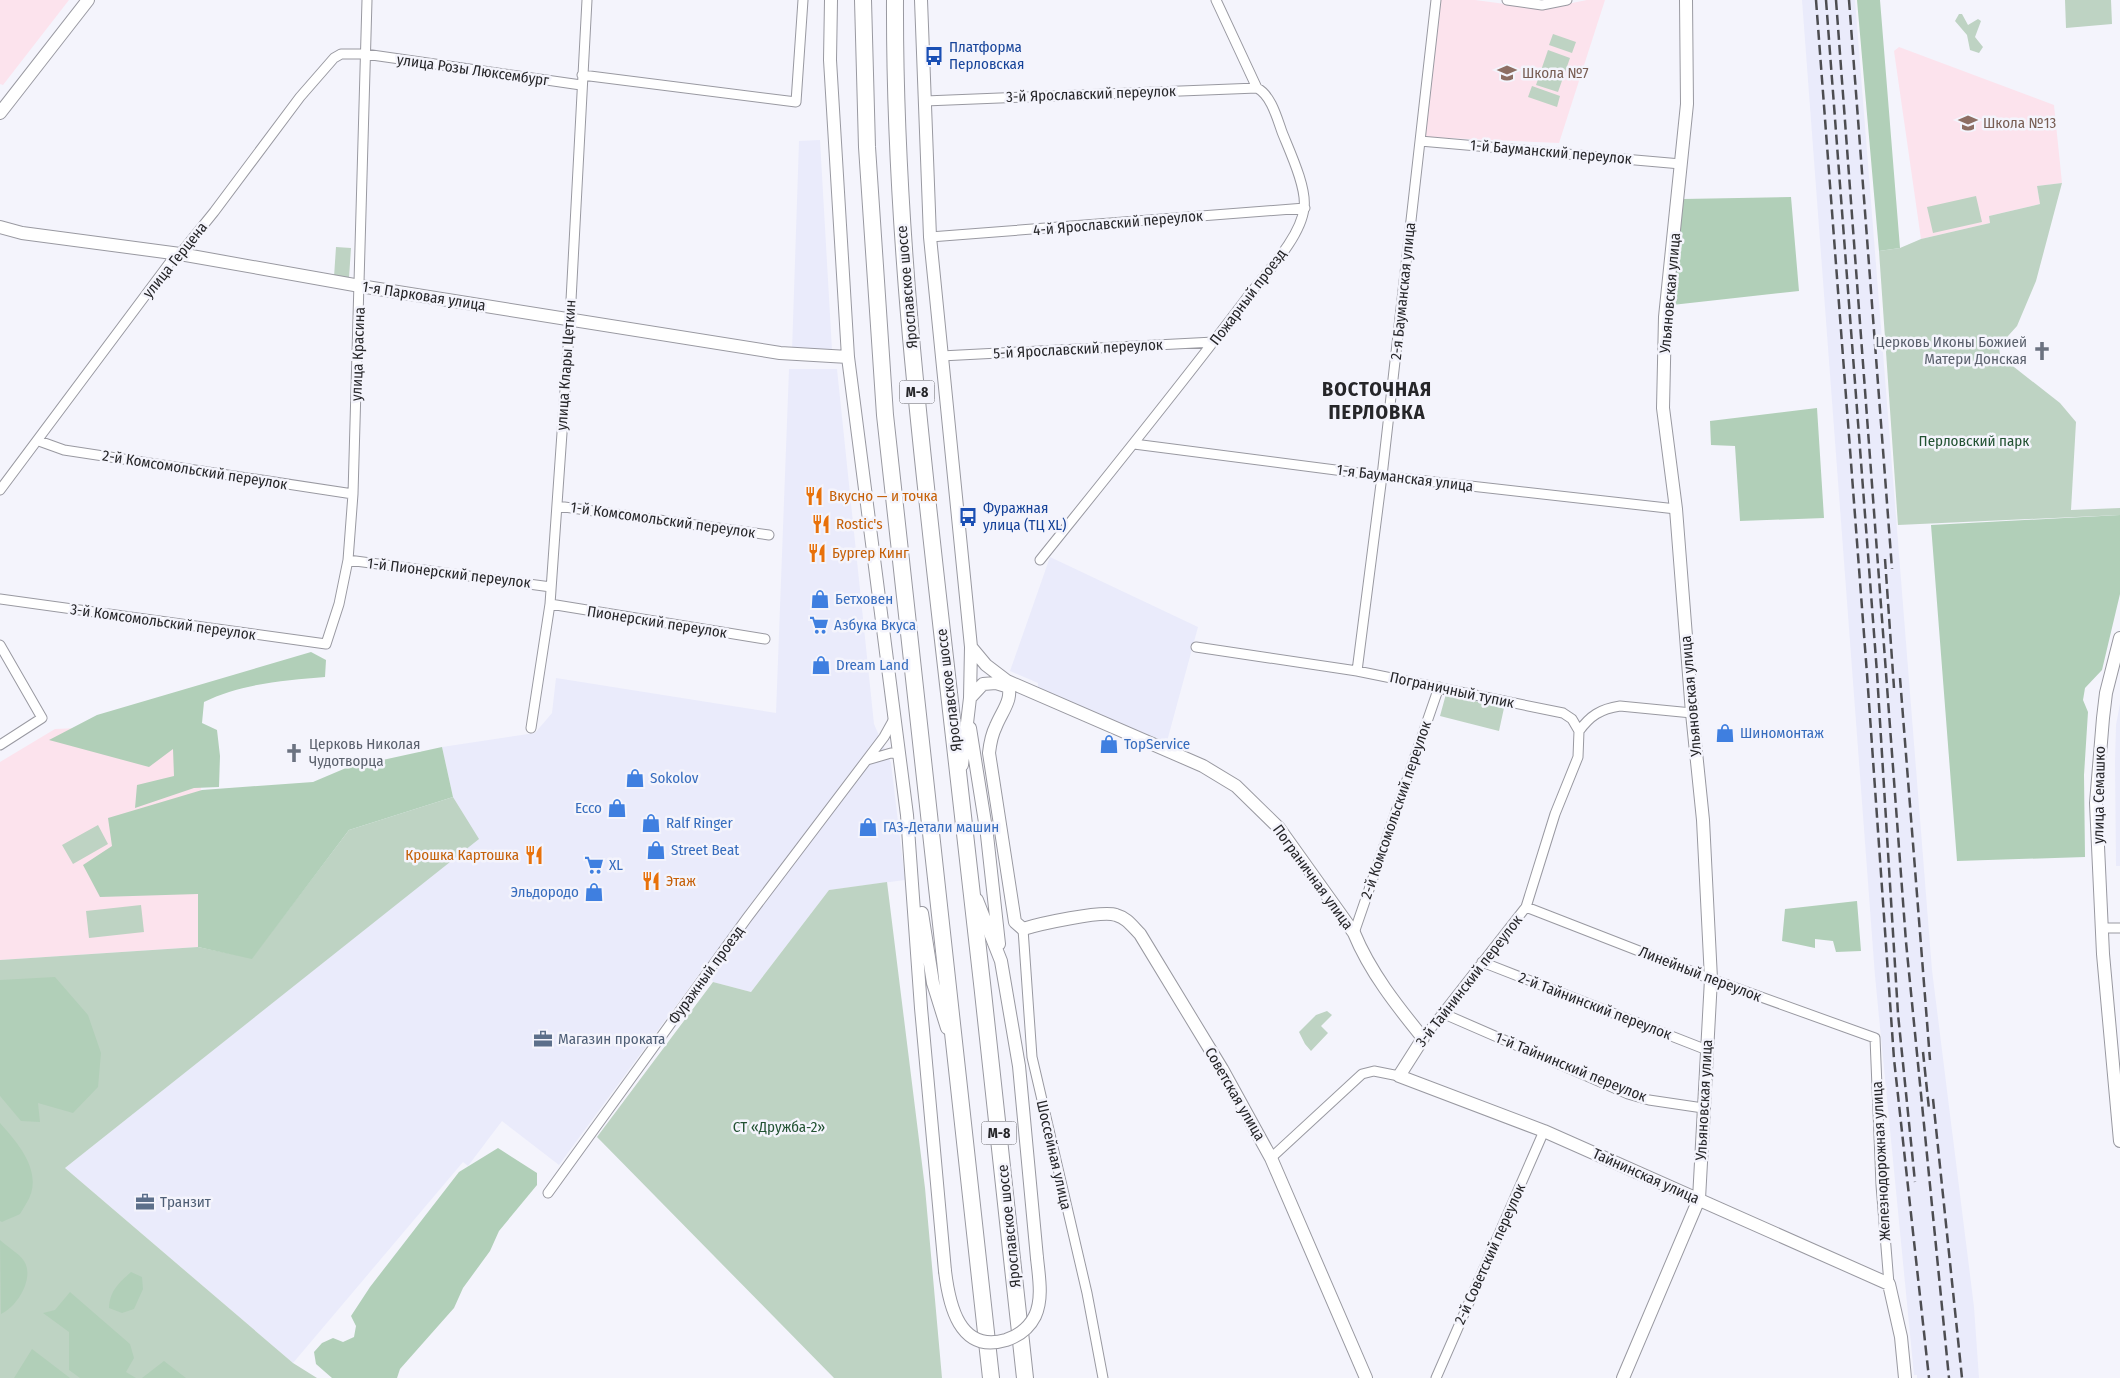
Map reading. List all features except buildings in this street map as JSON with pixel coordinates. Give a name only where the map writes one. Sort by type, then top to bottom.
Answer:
[{"type":"highway","name":"Ярославское шоссе","points":[[863,0],[867,147],[886,415],[912,670],[957,1058],[991,1378]]},
{"type":"highway","name":"Ярославское шоссе","points":[[895,0],[896,115],[902,245],[930,527],[972,889],[1025,1378]]},
{"type":"street","points":[[0,113],[88,0]]},
{"type":"street","name":"улица Красина","points":[[326,644],[339,604],[348,560],[353,494],[367,0]]},
{"type":"street","name":"улица Клары Цеткин","points":[[531,728],[550,604],[570,319],[587,0]]},
{"type":"street","points":[[582,75],[796,102],[803,0]]},
{"type":"street","points":[[831,0],[830,60],[848,357],[900,754],[945,1271],[949,1303],[956,1319],[973,1337],[984,1342],[998,1342],[1013,1338],[1026,1329],[1035,1316],[1039,1300],[1037,1258],[1019,1066],[1001,961],[987,835],[968,713]]},
{"type":"street","points":[[922,0],[930,237],[971,647],[970,698],[960,782]]},
{"type":"street","points":[[1216,0],[1257,88],[1264,92],[1277,119],[1292,158],[1303,193],[1305,208]]},
{"type":"street","name":"2-я Бауманская улица","points":[[1357,671],[1382,476],[1436,0]]},
{"type":"street","points":[[1508,0],[1542,4],[1567,0]]},
{"type":"street","name":"Ульяновская улица","points":[[1623,1378],[1698,1199],[1711,980],[1703,820],[1692,713],[1676,509],[1663,408],[1665,317],[1687,104],[1686,0]]},
{"type":"street","name":"улица Герцена","points":[[0,490],[39,441],[171,261],[180,254],[327,64],[341,54],[365,54]]},
{"type":"street","name":"улица Розы Люксембург","points":[[365,54],[581,85]]},
{"type":"street","name":"3-й Ярославский переулок","points":[[925,101],[1257,88]]},
{"type":"street","name":"1-й Бауманский переулок","points":[[1420,140],[1682,164]]},
{"type":"street","name":"4-й Ярославский переулок","points":[[930,237],[1305,208]]},
{"type":"street","name":"Пожарный проезд","points":[[1040,560],[1214,342],[1297,231],[1305,208]]},
{"type":"street","name":"1-я Парковая улица","points":[[0,227],[22,233],[180,254],[360,286],[780,353],[848,357]]},
{"type":"street","name":"5-й Ярославский переулок","points":[[942,356],[1214,342]]},
{"type":"street","name":"2-й Комсомольский переулок","points":[[39,441],[64,450],[353,494]]},
{"type":"street","name":"1-я Бауманская улица","points":[[1134,444],[1382,476],[1676,509]]},
{"type":"street","name":"1-й Комсомольский переулок","points":[[557,506],[769,534]]},
{"type":"street","name":"1-й Пионерский переулок","points":[[348,560],[551,586]]},
{"type":"street","name":"3-й Комсомольский переулок","points":[[0,599],[326,644]]},
{"type":"street","name":"Пионерский переулок","points":[[550,604],[765,640]]},
{"type":"street","name":"улица Семашко","points":[[2120,638],[2106,693],[2097,779],[2103,954],[2120,1141]]},
{"type":"street","points":[[0,645],[42,718],[0,745]]},
{"type":"street","name":"Пограничная улица","points":[[971,647],[986,665],[1008,684]]},
{"type":"street","name":"Пограничный тупик","points":[[1196,647],[1357,671],[1563,713],[1572,719],[1579,731]]},
{"type":"street","name":"Пограничная улица","points":[[970,698],[983,684],[1008,684],[1031,692],[1203,766],[1236,786],[1279,828],[1354,933],[1360,949],[1421,1041]]},
{"type":"street","points":[[1008,684],[1009,702],[994,728],[989,753],[1011,903],[1015,922],[1023,929]]},
{"type":"street","name":"2-й Комсомольский переулок","points":[[1354,933],[1439,687]]},
{"type":"street","points":[[1579,731],[1597,712],[1620,706],[1692,713]]},
{"type":"street","name":"Фуражный проезд","points":[[548,1193],[751,912],[866,760],[895,717]]},
{"type":"street","name":"3-й Тайнинский переулок","points":[[1399,1076],[1421,1041],[1442,1013],[1526,907],[1555,814],[1578,758],[1579,731]]},
{"type":"street","points":[[866,760],[891,753],[900,754]]},
{"type":"street","points":[[906,814],[933,983],[957,1058]]},
{"type":"street","points":[[972,889],[1001,961]]},
{"type":"street","name":"Линейный переулок","points":[[1526,907],[1711,980],[1875,1038]]},
{"type":"street","name":"Советская улица","points":[[1023,929],[1097,915],[1114,914],[1127,920],[1145,942],[1222,1069],[1271,1158],[1366,1378]]},
{"type":"street","points":[[2102,928],[2120,928]]},
{"type":"street","name":"Шоссейная улица","points":[[1023,929],[1032,1057],[1087,1293],[1103,1378]]},
{"type":"street","name":"2-й Тайнинский переулок","points":[[1482,962],[1707,1050]]},
{"type":"street","name":"1-й Тайнинский переулок","points":[[1442,1013],[1628,1094],[1649,1100],[1703,1108]]},
{"type":"street","name":"Железнодорожная улица","points":[[1875,1038],[1881,1184],[1889,1284]]},
{"type":"street","points":[[1271,1158],[1362,1074],[1374,1071],[1399,1076]]},
{"type":"street","name":"Тайнинская улица","points":[[1399,1076],[1544,1131],[1889,1284]]},
{"type":"street","name":"2-й Советский переулок","points":[[1436,1378],[1544,1131]]},
{"type":"street","points":[[1889,1284],[1901,1337],[1904,1378]]},
{"type":"shaded area","points":[[0,0],[69,0],[3,85],[0,84]]},
{"type":"shaded area","name":"Школа №7","points":[[1441,0],[1475,0],[1542,9],[1587,0],[1605,0],[1559,143],[1424,137]]},
{"type":"shaded area","points":[[1802,0],[1855,0],[1932,970],[1974,1307],[1979,1378],[1917,1378],[1917,1375],[1914,1375],[1875,976]]},
{"type":"shaded area","points":[[1899,47],[2054,105],[2062,183],[2037,186],[2040,204],[1989,216],[1990,223],[1921,239],[1894,51]]},
{"type":"shaded area","points":[[820,140],[832,350],[792,351],[799,141]]},
{"type":"shaded area","points":[[789,369],[837,369],[874,724],[891,763],[905,880],[829,890],[751,992],[713,982],[709,974],[702,970],[559,1165],[502,1121],[468,1166],[463,1162],[293,1363],[65,1168],[478,839],[453,797],[442,747],[535,733],[552,713],[556,678],[776,713]]},
{"type":"shaded area","points":[[1050,557],[1198,627],[1166,745],[1038,690],[1038,683],[1010,671]]},
{"type":"shaded area","points":[[2120,704],[2120,866],[2116,866],[2115,762],[2116,725]]},
{"type":"shaded area","points":[[202,723],[198,947],[0,960],[0,762],[55,729]]},
{"type":"green space","points":[[1857,0],[1880,0],[1900,248],[1879,251]]},
{"type":"green space","points":[[2065,0],[2111,0],[2112,24],[2066,28]]},
{"type":"green space","points":[[1959,14],[1962,14],[1968,25],[1978,19],[1981,21],[1975,37],[1983,47],[1979,53],[1970,50],[1967,35],[1955,21]]},
{"type":"green space","points":[[1553,34],[1576,42],[1572,53],[1549,45]]},
{"type":"green space","points":[[1548,50],[1570,58],[1558,92],[1536,85]]},
{"type":"green space","points":[[1532,86],[1560,96],[1557,107],[1528,97]]},
{"type":"green space","name":"Перловский парк","points":[[2062,183],[2036,281],[2017,326],[1999,346],[2000,356],[2060,403],[2076,422],[2071,510],[2120,508],[2120,515],[1898,525],[1879,251],[1900,248],[1921,239],[1990,223],[1989,216],[2040,204],[2037,186]]},
{"type":"green space","points":[[1976,196],[1982,222],[1933,233],[1927,207]]},
{"type":"green space","points":[[1791,197],[1799,291],[1672,305],[1683,199]]},
{"type":"green space","points":[[336,247],[351,248],[349,278],[334,277]]},
{"type":"green space","points":[[1817,408],[1824,518],[1740,521],[1735,446],[1711,445],[1710,421]]},
{"type":"green space","points":[[2120,515],[2120,594],[2102,670],[2085,688],[2083,700],[2088,712],[2084,775],[2085,857],[1957,861],[1931,525]]},
{"type":"green space","points":[[311,652],[326,660],[325,677],[279,681],[248,687],[204,702],[202,723],[217,730],[220,756],[219,787],[194,788],[135,808],[137,785],[174,776],[173,749],[149,767],[49,740],[97,715]]},
{"type":"green space","points":[[1446,694],[1504,708],[1499,731],[1440,716]]},
{"type":"green space","points":[[442,747],[453,797],[349,830],[252,959],[198,947],[198,894],[100,897],[83,865],[112,846],[108,818],[202,790],[313,782],[346,768]]},
{"type":"green space","points":[[453,797],[479,839],[65,1168],[293,1363],[317,1378],[0,1378],[0,960],[198,947],[252,958],[349,830]]},
{"type":"green space","points":[[98,825],[108,844],[73,864],[62,845]]},
{"type":"green space","name":"СТ «Дружба-2»","points":[[887,882],[925,1188],[942,1378],[834,1378],[597,1137],[713,982],[751,992],[829,890]]},
{"type":"green space","points":[[1857,901],[1861,951],[1836,952],[1833,941],[1815,939],[1815,948],[1782,941],[1785,909]]},
{"type":"green space","points":[[141,905],[144,932],[89,938],[86,911]]},
{"type":"green space","points":[[55,977],[88,1015],[101,1053],[98,1087],[73,1113],[38,1103],[40,1122],[21,1121],[0,1096],[0,980]]},
{"type":"green space","points":[[1327,1011],[1332,1015],[1321,1026],[1328,1033],[1311,1051],[1299,1032],[1316,1015]]},
{"type":"green space","points":[[0,1123],[28,1161],[33,1182],[31,1193],[20,1214],[2,1222],[0,1221]]},
{"type":"green space","points":[[498,1148],[537,1173],[537,1185],[499,1231],[490,1251],[463,1288],[454,1308],[400,1369],[397,1378],[332,1378],[316,1364],[314,1352],[322,1343],[333,1338],[343,1342],[354,1337],[356,1326],[351,1316],[370,1287],[459,1172]]},
{"type":"green space","points":[[0,1240],[22,1258],[27,1268],[26,1283],[23,1291],[13,1305],[1,1314]]},
{"type":"green space","points":[[131,1272],[142,1277],[143,1289],[134,1309],[122,1313],[109,1308],[113,1292],[119,1283]]},
{"type":"green space","points":[[70,1292],[130,1344],[134,1358],[126,1372],[136,1378],[80,1378],[69,1370],[69,1332],[43,1313],[55,1310]]},
{"type":"green space","points":[[32,1349],[70,1378],[14,1378]]},
{"type":"green space","points":[[164,1361],[186,1378],[142,1378]]},
{"type":"railway","points":[[1816,0],[1894,1059],[1929,1378]]},
{"type":"railway","points":[[1826,0],[1877,673],[1898,1014],[1915,1182]]},
{"type":"railway","points":[[1836,0],[1906,942],[1949,1378]]},
{"type":"railway","points":[[1849,0],[1892,569]]},
{"type":"railway","points":[[1885,559],[1894,688]]},
{"type":"railway","points":[[1900,678],[1930,1060]]},
{"type":"railway","points":[[1923,1052],[1929,1109]]},
{"type":"railway","points":[[1933,1099],[1962,1378]]},
{"type":"place","name":"Платформа Перловская","points":[[934,56]]},
{"type":"place","name":"Школа №7","points":[[1507,73]]},
{"type":"place","name":"Школа №13","points":[[1968,123]]},
{"type":"place","name":"Церковь Иконы Божией Матери Донская","points":[[2042,351]]},
{"type":"place","name":"Вкусно — и точка","points":[[814,496]]},
{"type":"place","name":"Фуражная улица (ТЦ XL)","points":[[968,517]]},
{"type":"place","name":"Rostic's","points":[[821,524]]},
{"type":"place","name":"Бургер Кинг","points":[[817,553]]},
{"type":"place","name":"Бетховен","points":[[820,599]]},
{"type":"place","name":"Азбука Вкуса","points":[[819,625]]},
{"type":"place","name":"Dream Land","points":[[821,665]]},
{"type":"place","name":"Шиномонтаж","points":[[1725,733]]},
{"type":"place","name":"TopService","points":[[1109,744]]},
{"type":"place","name":"Церковь Николая Чудотворца","points":[[294,753]]},
{"type":"place","name":"Sokolov","points":[[635,778]]},
{"type":"place","name":"Ecco","points":[[617,808]]},
{"type":"place","name":"Ralf Ringer","points":[[651,823]]},
{"type":"place","name":"ГАЗ-Детали машин","points":[[868,827]]},
{"type":"place","name":"Street Beat","points":[[656,850]]},
{"type":"place","name":"Крошка Картошка","points":[[534,855]]},
{"type":"place","name":"XL","points":[[594,865]]},
{"type":"place","name":"Этаж","points":[[651,881]]},
{"type":"place","name":"Эльдородо","points":[[594,892]]},
{"type":"place","name":"Магазин проката","points":[[543,1039]]},
{"type":"place","name":"Транзит","points":[[145,1202]]},
{"type":"district","name":"ВОСТОЧНАЯ ПЕРЛОВКА","points":[[1377,400]]}]
